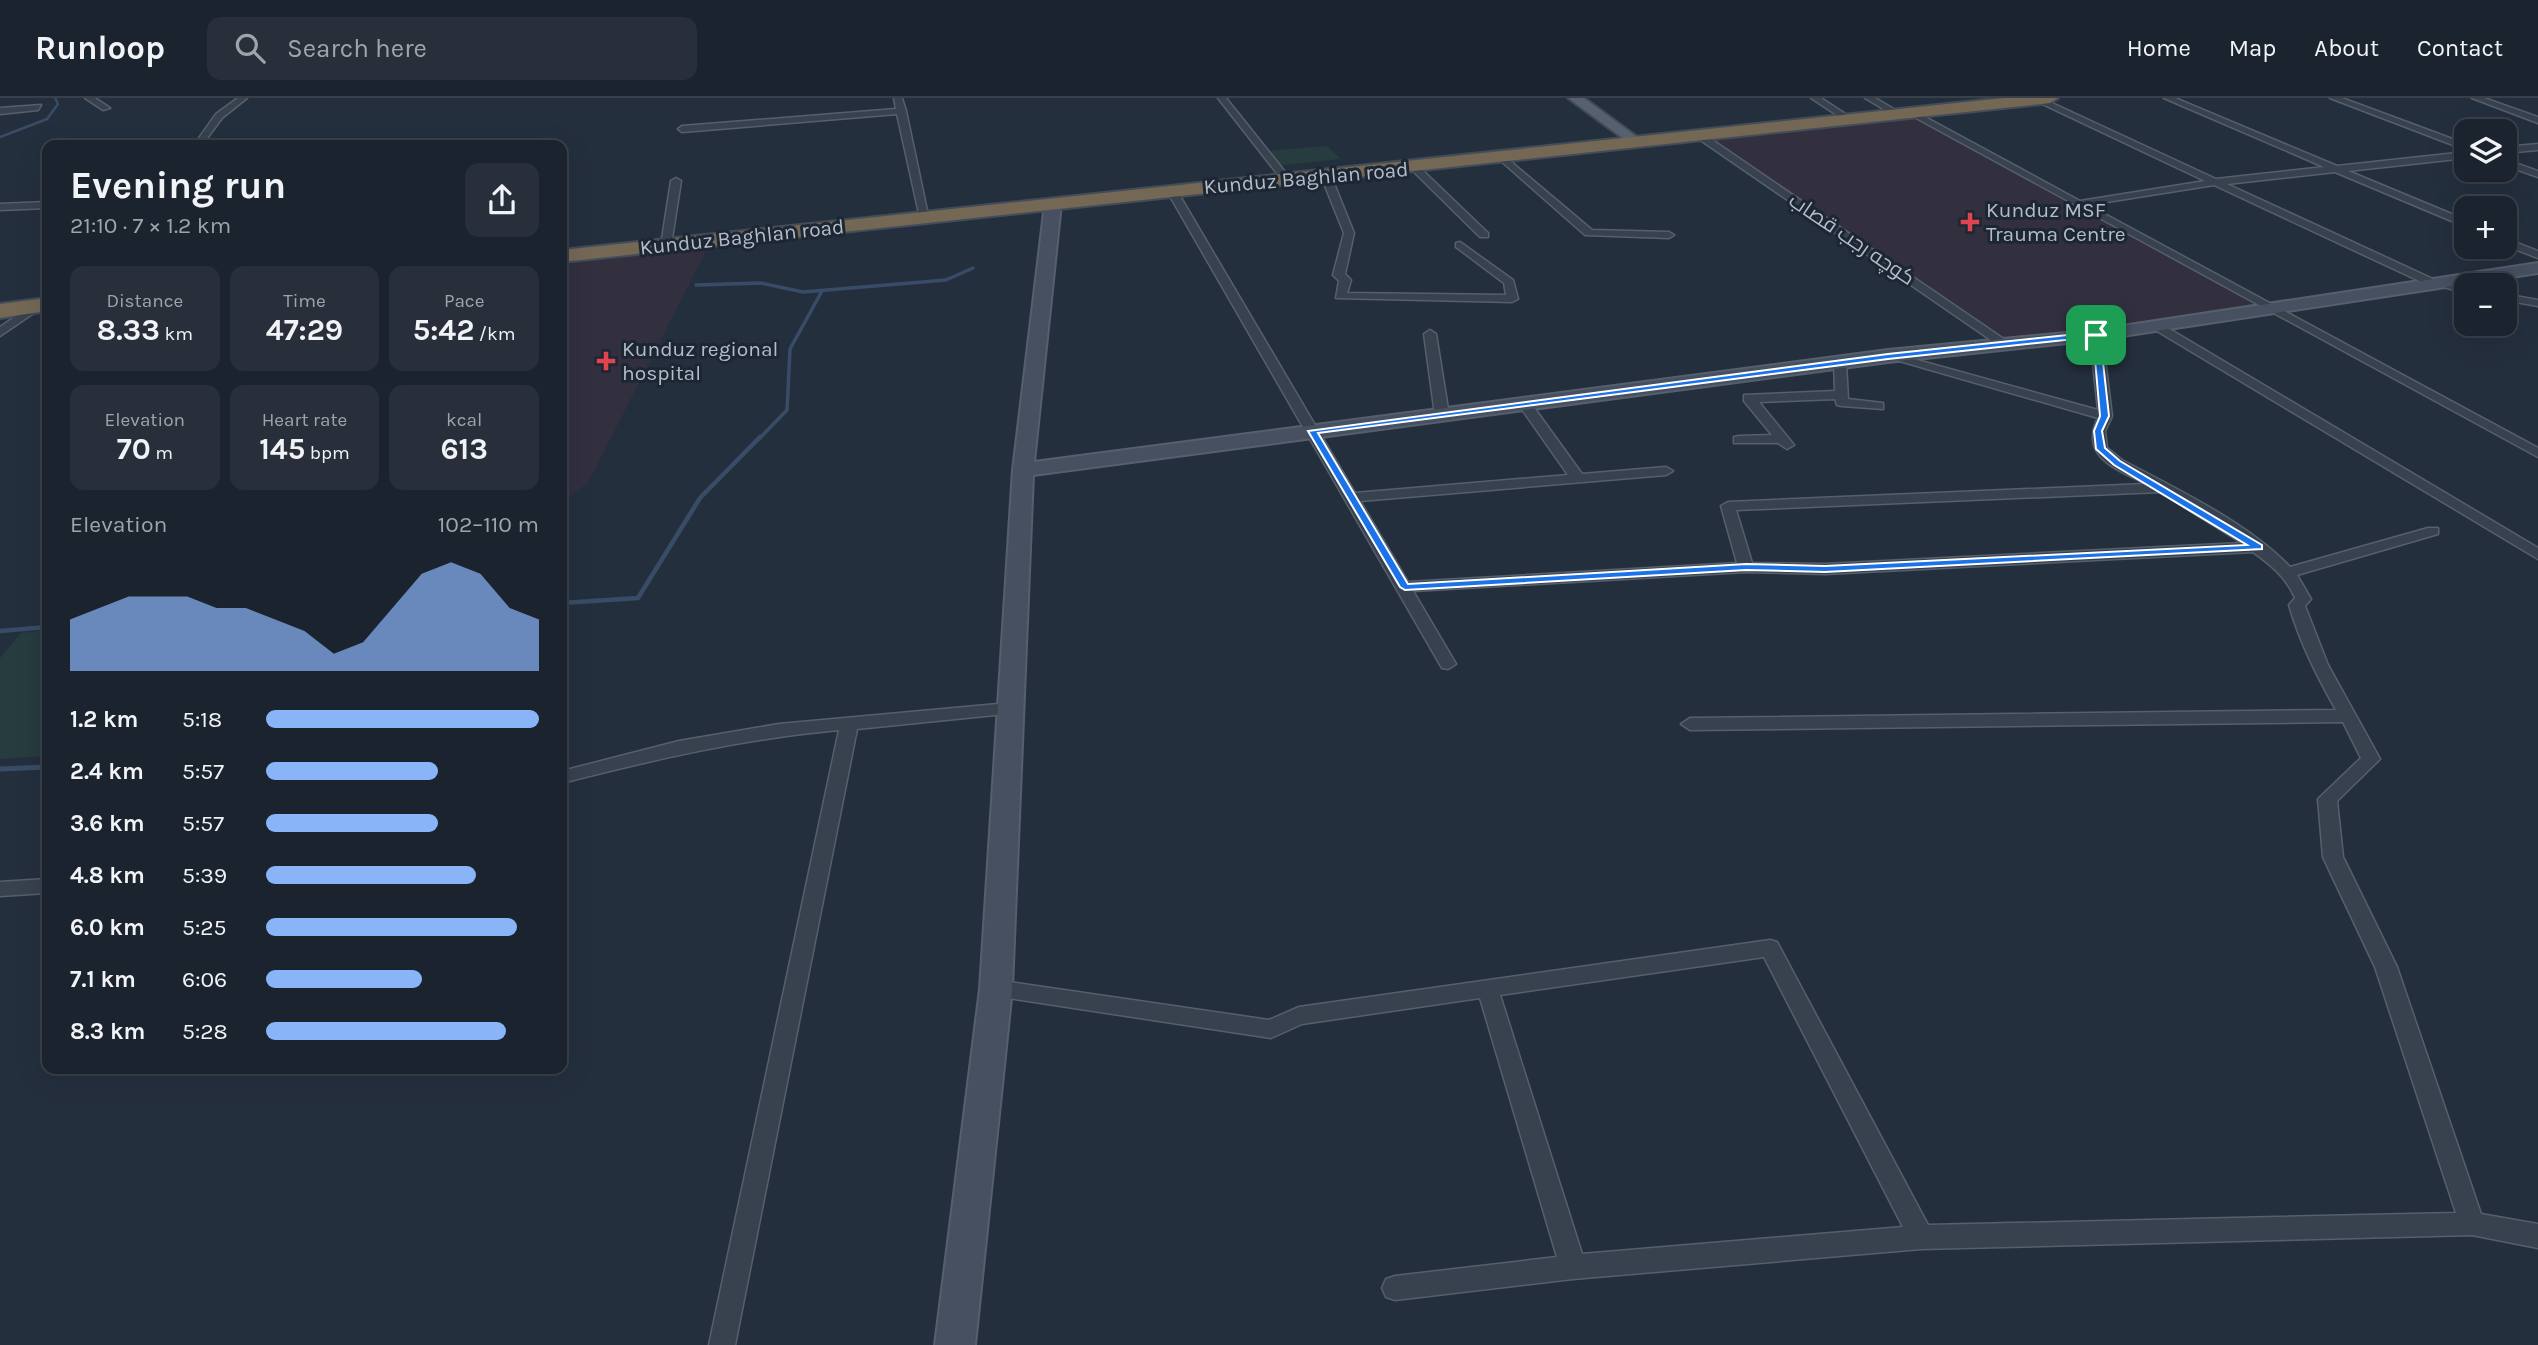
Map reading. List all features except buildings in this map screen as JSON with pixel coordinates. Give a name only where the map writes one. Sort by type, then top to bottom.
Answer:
[{"type":"highway","name":"Kunduz Baghlan road","points":[[567,255],[1503,158],[1904,114],[1976,101],[2043,99]]},
{"type":"highway","points":[[0,311],[42,306]]},
{"type":"main road","points":[[1575,98],[1637,142]]},
{"type":"street","points":[[0,101],[28,98]]},
{"type":"street","points":[[89,98],[106,108]]},
{"type":"street","points":[[202,140],[219,116],[243,98]]},
{"type":"street","points":[[898,98],[925,218]]},
{"type":"street","points":[[1222,98],[1286,179]]},
{"type":"street","points":[[1815,98],[1849,119]]},
{"type":"street","points":[[1869,98],[2082,203],[2538,453]]},
{"type":"street","points":[[2168,98],[2454,220]]},
{"type":"street","points":[[2334,98],[2454,143]]},
{"type":"street","points":[[2476,98],[2538,120]]},
{"type":"street","points":[[2043,99],[2436,283],[2454,287]]},
{"type":"street","points":[[0,111],[38,107]]},
{"type":"street","points":[[682,129],[902,111]]},
{"type":"street","name":"کوچه رجب قصاب","points":[[1699,135],[2005,344]]},
{"type":"street","points":[[2517,149],[2538,147]]},
{"type":"street","points":[[2082,203],[2217,182],[2454,156]]},
{"type":"street","points":[[1503,158],[1589,233],[1669,235]]},
{"type":"street","points":[[1415,167],[1484,235]]},
{"type":"street","points":[[2517,167],[2538,174]]},
{"type":"street","points":[[1326,176],[1349,233],[1339,275],[1345,280],[1339,296],[1512,299],[1509,282],[1460,245]]},
{"type":"street","points":[[666,245],[677,181]]},
{"type":"street","points":[[1172,191],[1353,497],[1448,664]]},
{"type":"street","points":[[955,1345],[996,989],[1023,470],[1054,204]]},
{"type":"street","points":[[0,207],[42,205]]},
{"type":"street","points":[[2517,246],[2538,255]]},
{"type":"street","points":[[1023,470],[1888,356],[2096,335],[2538,268]]},
{"type":"street","points":[[2517,299],[2538,303]]},
{"type":"street","points":[[0,332],[42,306]]},
{"type":"street","points":[[2156,325],[2538,554]]},
{"type":"street","points":[[1430,334],[1442,415]]},
{"type":"street","points":[[2096,335],[2105,416],[2098,431],[2100,449],[2117,463],[2258,547],[2290,572],[2303,591],[2303,599],[2297,605],[2301,622],[2328,685],[2350,716],[2371,759],[2327,799],[2333,857],[2386,967],[2472,1224]]},
{"type":"street","points":[[1888,356],[2105,416]]},
{"type":"street","points":[[1840,363],[1842,402],[1878,406]]},
{"type":"street","points":[[1739,440],[1784,442],[1749,398],[1841,395]]},
{"type":"street","points":[[1525,405],[1577,477]]},
{"type":"street","points":[[1353,497],[1666,471]]},
{"type":"street","points":[[1746,567],[1728,506],[2162,488]]},
{"type":"street","points":[[2290,572],[2432,531]]},
{"type":"street","points":[[1405,587],[1746,567],[1825,569],[2258,547]]},
{"type":"street","points":[[567,776],[679,747],[779,730],[1009,709]]},
{"type":"street","points":[[1690,724],[2350,716]]},
{"type":"street","points":[[722,1345],[849,723]]},
{"type":"street","points":[[0,889],[42,886]]},
{"type":"street","points":[[996,989],[1271,1029],[1299,1016],[1770,948],[1921,1237]]},
{"type":"street","points":[[1487,987],[1573,1267]]},
{"type":"street","points":[[1395,1288],[1573,1267],[1921,1237],[2472,1224],[2538,1236]]},
{"type":"shaded area","name":"Kunduz MSF Trauma Centre","points":[[1910,116],[2264,306],[2006,339],[1711,138]]},
{"type":"shaded area","name":"Kunduz regional hospital","points":[[708,247],[588,483],[567,498],[567,261]]},
{"type":"green space","points":[[1327,146],[1341,159],[1277,166],[1267,151]]},
{"type":"green space","points":[[42,631],[42,756],[0,759],[0,658],[21,633]]},
{"type":"waterway","points":[[0,137],[47,119],[58,104],[55,98]]},
{"type":"waterway","points":[[696,285],[761,283],[803,292],[946,280],[973,268]]},
{"type":"waterway","points":[[759,439],[787,410],[790,349],[822,291]]},
{"type":"waterway","points":[[567,603],[638,598],[700,498],[760,437]]},
{"type":"waterway","points":[[0,631],[42,627]]},
{"type":"waterway","points":[[0,769],[42,767]]},
{"type":"place","name":"Kunduz MSF Trauma Centre","points":[[1970,222]]},
{"type":"place","name":"Kunduz regional hospital","points":[[606,361]]},
{"type":"route","points":[[2096,335],[2105,416],[2098,431],[2100,449],[2117,463],[2258,547],[1825,569],[1746,567],[1405,587],[1312,431],[1888,356],[2096,335]]}]
